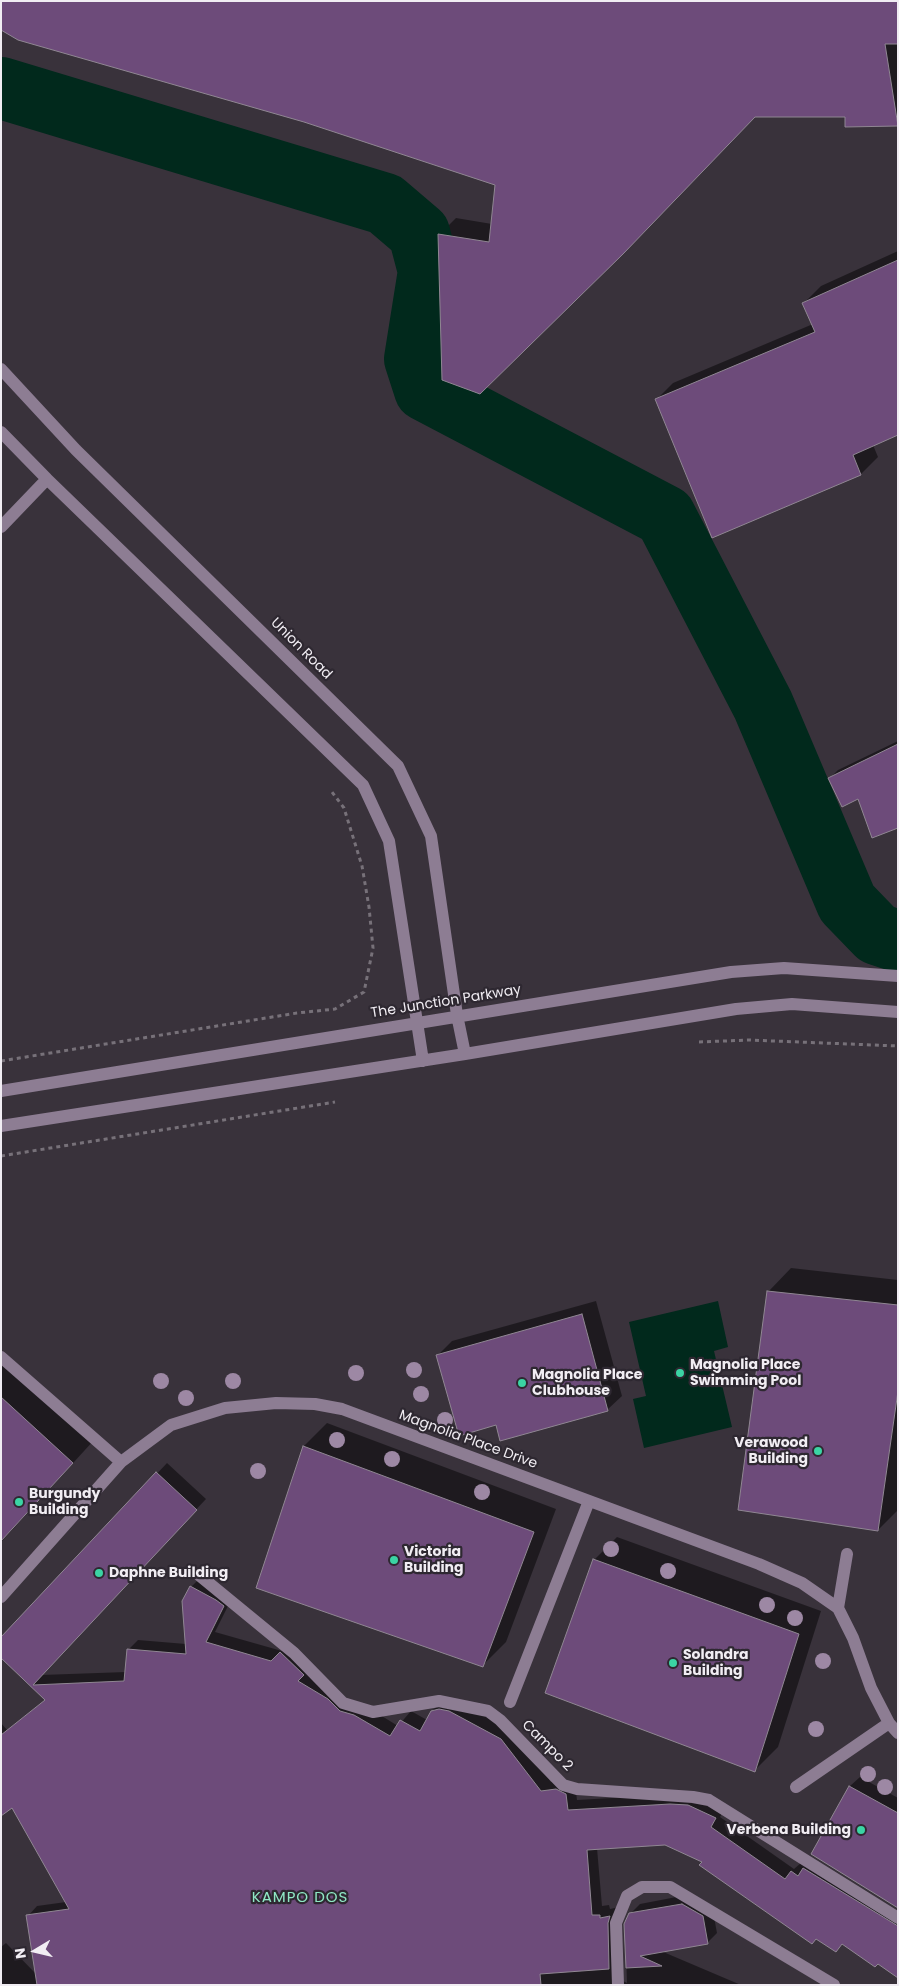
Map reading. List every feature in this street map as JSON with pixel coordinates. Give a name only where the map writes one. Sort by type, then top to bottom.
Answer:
[{"type":"street","name":"Union Road","points":[[1,369],[76,450],[398,766],[432,836],[457,1016],[465,1054]]},
{"type":"street","points":[[1,432],[47,479],[363,785],[389,841],[416,1022],[424,1061]]},
{"type":"street","points":[[1,527],[47,479]]},
{"type":"street","name":"The Junction Parkway","points":[[1,1091],[731,972],[784,968],[898,976]]},
{"type":"street","points":[[1,1126],[424,1061],[745,1008],[792,1004],[898,1012]]},
{"type":"street","points":[[1,1357],[121,1462]]},
{"type":"street","name":"Magnolia Place Drive","points":[[1,1597],[121,1462],[171,1425],[225,1408],[276,1403],[315,1404],[342,1409],[759,1564],[802,1583],[838,1608],[853,1638],[871,1688],[889,1723],[898,1734]]},
{"type":"street","points":[[510,1702],[589,1501]]},
{"type":"street","points":[[838,1608],[847,1554]]},
{"type":"street","name":"Campo 2","points":[[199,1575],[294,1653],[343,1703],[373,1712],[439,1701],[488,1711],[500,1720],[563,1784],[577,1789],[709,1800],[898,1918]]},
{"type":"street","points":[[796,1787],[889,1723]]},
{"type":"street","points":[[618,1985],[616,1923],[627,1896],[642,1887],[670,1887],[834,1985]]},
{"type":"path","points":[[1,1061],[296,1013],[335,1009],[364,992],[373,948],[370,908],[362,866],[344,808],[328,787]]},
{"type":"path","points":[[698,1042],[749,1040],[898,1046]]},
{"type":"path","points":[[1,1156],[336,1101]]},
{"type":"shaded area","name":"Magnolia Place Swimming Pool","points":[[718,1301],[728,1347],[714,1351],[732,1427],[644,1448],[633,1399],[646,1396],[629,1322]]},
{"type":"building","points":[[1,1],[898,1],[898,44],[885,44],[898,126],[845,127],[845,117],[755,117],[623,254],[480,394],[442,380],[438,234],[489,242],[495,185],[304,122],[18,40],[1,30]]},
{"type":"building","points":[[898,260],[898,435],[853,455],[861,475],[712,538],[655,399],[815,332],[802,303]]},
{"type":"building","points":[[898,744],[898,828],[872,838],[858,799],[842,807],[828,778]]},
{"type":"building","name":"Verawood Building","points":[[767,1291],[898,1305],[898,1391],[878,1531],[738,1510]]},
{"type":"building","name":"Magnolia Place Clubhouse","points":[[582,1314],[608,1411],[500,1441],[496,1425],[459,1436],[436,1355]]},
{"type":"building","name":"Burgundy Building","points":[[1,1397],[73,1463],[1,1541]]},
{"type":"building","name":"Victoria Building","points":[[303,1446],[534,1532],[483,1667],[256,1588]]},
{"type":"building","points":[[156,1472],[197,1510],[33,1685],[124,1681],[127,1649],[186,1654],[182,1601],[190,1586],[224,1606],[206,1642],[271,1661],[280,1652],[304,1675],[298,1681],[328,1699],[340,1711],[354,1715],[390,1736],[400,1720],[420,1731],[431,1711],[439,1709],[449,1711],[501,1739],[541,1791],[556,1789],[566,1794],[568,1810],[670,1804],[688,1805],[716,1818],[711,1827],[785,1879],[791,1871],[798,1876],[803,1868],[898,1926],[898,1978],[878,1964],[875,1967],[842,1944],[836,1952],[816,1939],[812,1944],[699,1865],[702,1862],[665,1845],[587,1850],[592,1915],[600,1915],[600,1918],[610,1916],[608,1923],[609,1969],[540,1974],[541,1985],[37,1985],[26,1915],[69,1909],[12,1808],[1,1816],[1,1735],[45,1700],[1,1658],[1,1637]]},
{"type":"building","name":"Solandra Building","points":[[593,1559],[799,1634],[755,1772],[545,1693]]},
{"type":"building","name":"Verbena Building","points":[[849,1786],[898,1813],[898,1908],[811,1854]]},
{"type":"building","points":[[682,1904],[703,1916],[708,1944],[640,1956],[662,1966],[626,1968],[624,1924],[629,1913]]},
{"type":"waterway","points":[[1,88],[385,204],[419,233],[429,271],[415,359],[425,390],[665,516],[763,705],[847,903],[877,934],[898,941]]},
{"type":"place","name":"Magnolia Place Swimming Pool","points":[[680,1373]]},
{"type":"place","name":"Magnolia Place Clubhouse","points":[[522,1383]]},
{"type":"place","name":"Verawood Building","points":[[818,1451]]},
{"type":"place","name":"Burgundy Building","points":[[19,1502]]},
{"type":"place","name":"Victoria Building","points":[[394,1560]]},
{"type":"place","name":"Daphne Building","points":[[99,1573]]},
{"type":"place","name":"Solandra Building","points":[[673,1663]]},
{"type":"place","name":"Verbena Building","points":[[861,1830]]},
{"type":"district","name":"KAMPO DOS","points":[[300,1898]]}]
